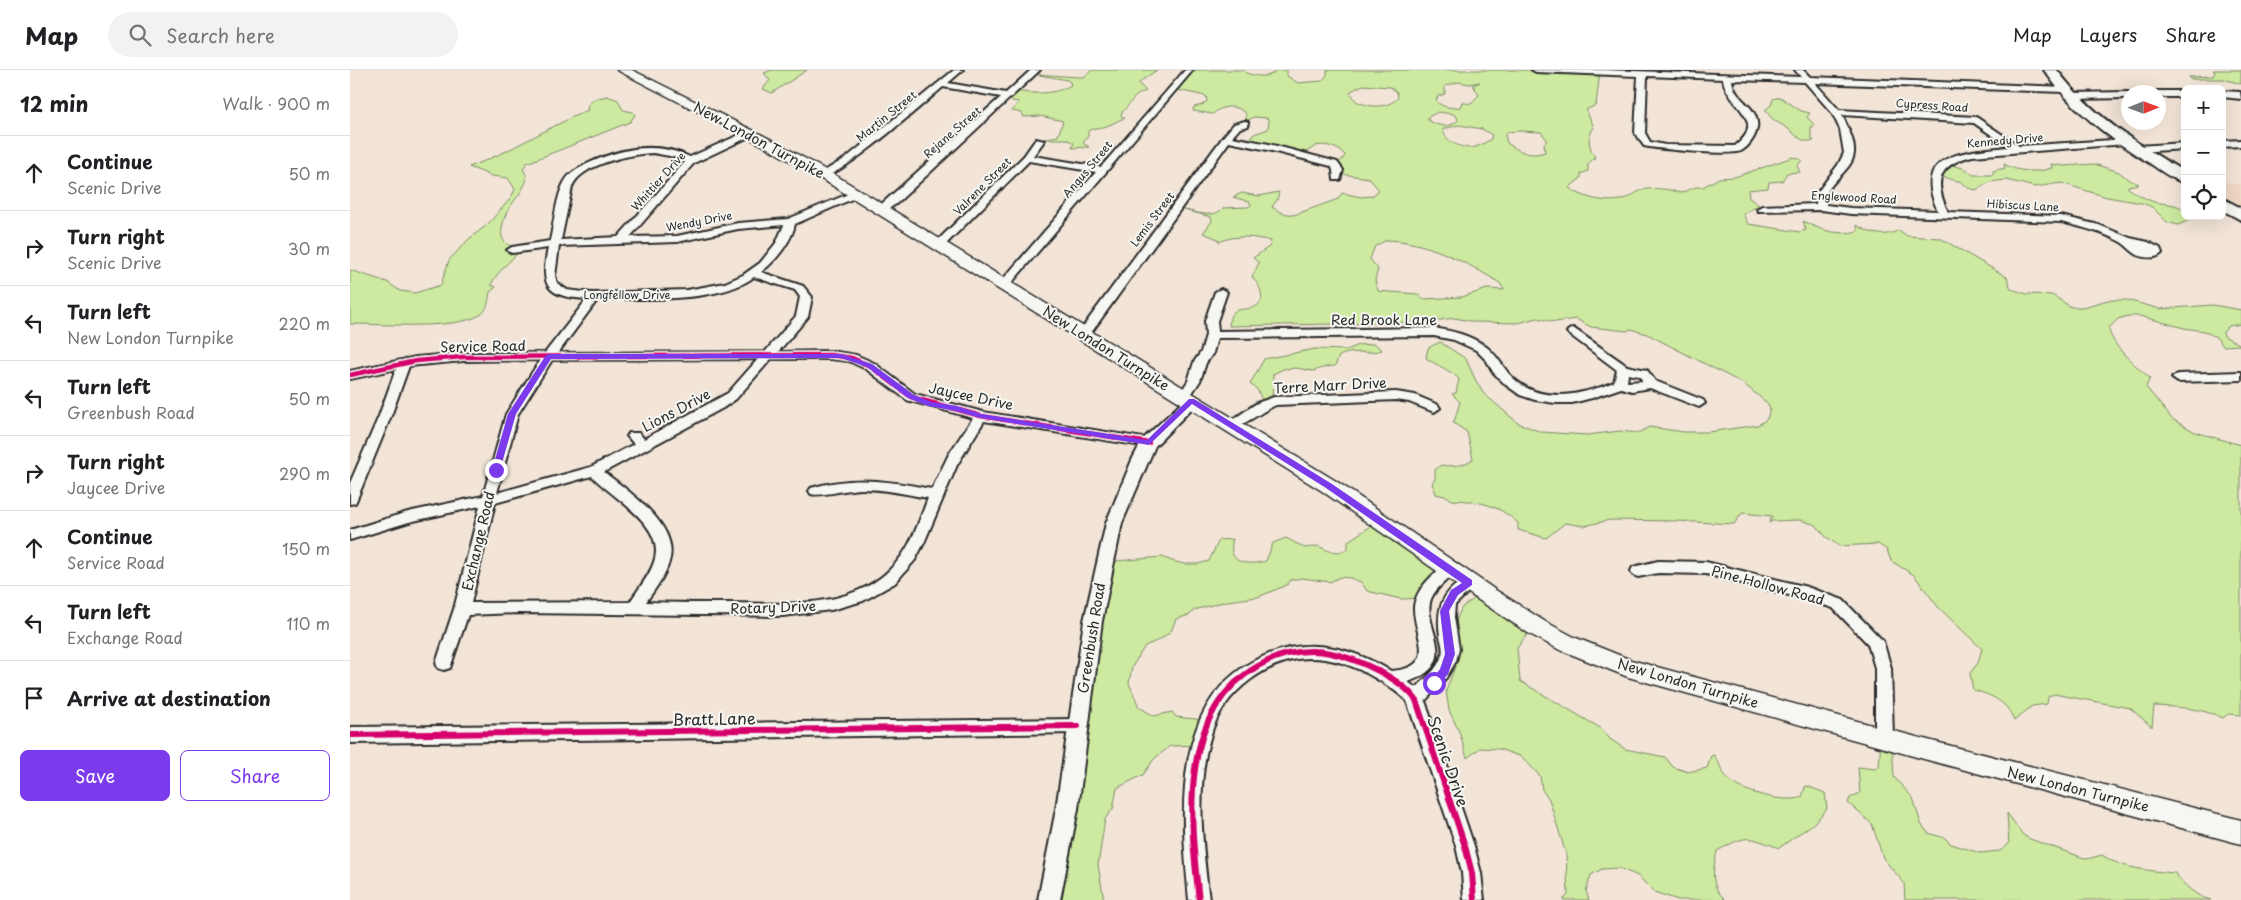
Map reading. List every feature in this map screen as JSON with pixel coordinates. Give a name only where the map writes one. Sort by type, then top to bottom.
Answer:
[{"type":"main road","name":"New London Turnpike","points":[[623,70],[748,134],[768,142],[856,194],[1329,486],[1469,583],[1536,627],[1566,644],[1628,668],[2241,832]]},
{"type":"main road","points":[[2050,70],[2067,92],[2098,122],[2181,177]]},
{"type":"street","name":"Martin Street","points":[[824,175],[849,160],[959,70]]},
{"type":"street","name":"Rejane Street","points":[[880,209],[892,202],[1036,70]]},
{"type":"street","name":"Angus Street","points":[[1004,285],[1189,70]]},
{"type":"street","points":[[1536,70],[1625,72],[2121,95]]},
{"type":"street","points":[[1799,70],[1836,112],[1844,128],[1848,156],[1833,179],[1819,194],[1818,200],[1821,207]]},
{"type":"street","points":[[1642,74],[1640,132],[1646,144],[1665,148],[1738,149],[1748,139],[1752,132],[1753,120],[1749,112],[1732,95],[1727,77]]},
{"type":"street","points":[[943,85],[1008,96]]},
{"type":"street","points":[[2166,94],[2181,94]]},
{"type":"street","points":[[2226,94],[2239,95]]},
{"type":"street","name":"Cypress Road","points":[[1836,112],[1976,120],[2017,150]]},
{"type":"street","name":"Lemis Street","points":[[1084,334],[1226,139],[1237,126],[1245,124]]},
{"type":"street","name":"Whittier Drive","points":[[621,241],[688,166],[690,161],[748,134]]},
{"type":"street","points":[[1226,139],[1270,147],[1334,164],[1338,170],[1337,178]]},
{"type":"street","name":"Valrene Street","points":[[939,245],[1027,158],[1039,141]]},
{"type":"street","points":[[2226,144],[2241,143]]},
{"type":"street","name":"Kennedy Drive","points":[[1944,214],[1934,194],[1934,184],[1941,166],[1946,161],[1971,153],[2131,145],[2181,146]]},
{"type":"street","name":"Longfellow Drive","points":[[690,161],[683,156],[664,152],[637,151],[616,155],[579,172],[569,182],[553,244],[548,278],[554,286],[570,294],[596,295],[689,294],[713,290],[755,274],[776,251],[790,227],[790,222]]},
{"type":"street","points":[[1027,158],[1103,170]]},
{"type":"street","name":"Wendy Drive","points":[[512,250],[553,244],[677,239],[738,226],[790,222],[856,194]]},
{"type":"street","name":"Englewood Road","points":[[1762,209],[1821,207],[1850,211],[1944,214]]},
{"type":"street","name":"Hibiscus Lane","points":[[1944,214],[2061,219],[2095,227],[2127,241]]},
{"type":"street","name":"Lions Drive","points":[[350,535],[408,517],[535,489],[596,470],[638,440],[720,405],[732,396],[802,317],[806,297],[799,288],[755,274]]},
{"type":"street","points":[[1188,398],[1212,335],[1211,321],[1221,292]]},
{"type":"street","name":"Exchange Road","points":[[444,663],[462,609],[488,500],[512,414],[549,356],[596,295]]},
{"type":"street","name":"Red Brook Lane","points":[[1212,335],[1434,332],[1468,340],[1482,349],[1492,359],[1498,369],[1518,388],[1536,397],[1557,401],[1578,399],[1601,393],[1620,384],[1632,387],[1651,384],[1699,403]]},
{"type":"street","name":"Red Brook Lane","points":[[1573,332],[1623,369],[1643,373],[1651,384]]},
{"type":"street","name":"Jaycee Drive","points":[[767,356],[830,355],[852,358],[870,366],[911,397],[930,404],[957,408],[981,416],[1149,443]]},
{"type":"street","name":"Service Road","points":[[350,375],[404,363],[463,357],[767,356]]},
{"type":"street","points":[[350,499],[385,416],[404,363]]},
{"type":"street","points":[[1620,384],[1623,369]]},
{"type":"street","points":[[2178,378],[2241,376]]},
{"type":"street","name":"Terre Marr Drive","points":[[1231,425],[1261,406],[1274,401],[1396,396],[1411,398],[1434,408]]},
{"type":"street","name":"Greenbush Road","points":[[1049,900],[1067,809],[1093,621],[1110,541],[1122,500],[1149,443],[1188,398]]},
{"type":"street","name":"Rotary Drive","points":[[462,609],[635,607],[783,610],[822,606],[858,597],[881,585],[901,569],[915,551],[936,496],[958,450],[981,416]]},
{"type":"street","points":[[596,470],[598,474],[622,493],[656,526],[661,537],[664,548],[658,569],[635,607]]},
{"type":"street","points":[[816,491],[835,485],[858,483],[936,496]]},
{"type":"street","name":"Pine Hollow Road","points":[[1638,571],[1658,567],[1706,568],[1808,592],[1838,604],[1875,641],[1882,668],[1884,738]]},
{"type":"street","points":[[1390,678],[1402,677],[1417,671],[1430,653],[1431,645],[1423,607],[1424,598],[1450,569]]},
{"type":"street","points":[[1199,900],[1195,827],[1196,760],[1200,738],[1207,719],[1224,691],[1248,672],[1269,661],[1306,651],[1317,651],[1346,657],[1390,678],[1416,699],[1444,671],[1450,654],[1445,611],[1454,593],[1469,583]]},
{"type":"street","name":"Scenic Drive","points":[[1416,699],[1461,836],[1471,873],[1474,900]]},
{"type":"street","name":"Bratt Lane","points":[[350,735],[1078,726]]},
{"type":"shaded area","points":[[2226,182],[2230,184],[2241,184],[2241,207],[2231,207],[2226,204]]},
{"type":"green space","points":[[772,70],[807,70],[772,93],[763,89],[770,80],[764,73]]},
{"type":"green space","points":[[1092,70],[1157,70],[1139,84],[1146,91],[1135,98],[1121,113],[1122,117],[1125,118],[1088,131],[1088,136],[1083,143],[1089,147],[1072,148],[1074,143],[1066,139],[1043,139],[1058,136],[1063,121],[1040,116],[1024,117],[1022,113],[1012,111],[1019,102],[1005,100],[1015,91],[1044,93],[1058,91],[1071,85],[1067,80],[1034,74],[1084,77]]},
{"type":"green space","points":[[1190,70],[1244,70],[1246,73],[1262,76],[1270,75],[1276,70],[1287,70],[1287,76],[1298,83],[1322,81],[1327,75],[1327,70],[1635,70],[1637,73],[1600,72],[1596,105],[1586,110],[1594,127],[1589,142],[1595,157],[1588,164],[1588,171],[1581,174],[1581,178],[1569,188],[1581,195],[1611,201],[1625,199],[1647,189],[1671,190],[1680,193],[1696,187],[1703,187],[1719,178],[1735,177],[1793,157],[1802,160],[1797,166],[1800,172],[1787,173],[1782,181],[1769,182],[1768,188],[1748,190],[1749,198],[1759,205],[1743,214],[1748,224],[1800,232],[1806,230],[1803,221],[1816,227],[1843,233],[1858,231],[1857,225],[1867,231],[1878,234],[1888,234],[1899,230],[1907,236],[1940,238],[2007,277],[2011,289],[2027,294],[2052,295],[2071,307],[2083,307],[2108,300],[2127,300],[2160,309],[2213,305],[2241,310],[2241,324],[2229,326],[2223,332],[2224,336],[2241,345],[2223,346],[2216,337],[2204,331],[2184,328],[2140,316],[2128,316],[2118,319],[2109,328],[2119,348],[2150,378],[2146,387],[2172,419],[2195,432],[2241,445],[2241,715],[2228,714],[2223,718],[2198,710],[2154,706],[2152,727],[2130,708],[2054,694],[2048,697],[2047,704],[2032,706],[2014,721],[2008,709],[1998,700],[1973,690],[1970,673],[1978,663],[1982,649],[1938,607],[1914,575],[1891,561],[1887,550],[1878,544],[1839,546],[1825,536],[1816,525],[1800,520],[1772,521],[1769,523],[1772,516],[1742,513],[1734,524],[1610,520],[1584,526],[1565,523],[1546,538],[1518,530],[1518,523],[1495,508],[1471,501],[1452,500],[1436,494],[1432,483],[1435,479],[1435,470],[1441,465],[1458,465],[1473,459],[1467,432],[1452,422],[1454,422],[1460,402],[1452,394],[1456,393],[1459,379],[1426,358],[1428,348],[1440,342],[1466,359],[1483,393],[1518,423],[1541,432],[1587,435],[1620,431],[1638,433],[1649,427],[1684,432],[1708,432],[1758,425],[1767,419],[1770,409],[1767,403],[1744,384],[1647,334],[1631,329],[1627,331],[1591,327],[1576,319],[1555,322],[1537,318],[1518,323],[1475,322],[1455,318],[1388,323],[1229,326],[1232,313],[1254,307],[1261,301],[1260,289],[1252,277],[1259,263],[1253,258],[1270,246],[1271,241],[1252,237],[1238,237],[1219,242],[1218,239],[1203,233],[1212,221],[1211,217],[1177,208],[1208,214],[1219,212],[1223,208],[1248,207],[1251,205],[1250,202],[1233,197],[1242,193],[1259,196],[1279,192],[1277,200],[1272,207],[1282,213],[1294,215],[1338,199],[1342,193],[1361,197],[1372,196],[1379,190],[1369,178],[1334,173],[1334,165],[1342,160],[1345,155],[1336,148],[1324,145],[1316,146],[1302,155],[1248,141],[1254,134],[1268,129],[1269,121],[1267,118],[1254,117],[1246,121],[1246,114],[1234,107],[1225,107],[1213,114],[1193,111],[1194,107],[1202,105],[1207,101],[1206,96],[1173,89]],"holes":[[[1459,82],[1469,84],[1480,82],[1473,85],[1479,95],[1470,103],[1462,102],[1460,107],[1447,107],[1436,101],[1438,96],[1445,94],[1445,86]],[[1363,85],[1390,87],[1397,92],[1398,98],[1389,104],[1374,106],[1356,101],[1350,93]],[[1438,112],[1453,114],[1458,120],[1447,126],[1435,124],[1428,120],[1428,117]],[[1459,125],[1482,129],[1492,135],[1490,140],[1481,145],[1467,148],[1449,140],[1443,129]],[[1507,132],[1541,132],[1547,140],[1544,144],[1545,152],[1530,154],[1521,151],[1507,143],[1505,135]],[[1387,240],[1417,244],[1460,260],[1500,283],[1504,290],[1487,289],[1462,297],[1424,299],[1417,294],[1378,291],[1375,280],[1378,269],[1370,259],[1375,246]]]},
{"type":"green space","points":[[2213,70],[2241,70],[2241,84],[2223,79],[2190,79],[2188,77],[2213,76],[2215,72]]},
{"type":"green space","points":[[607,96],[618,100],[623,110],[633,112],[635,115],[630,122],[527,163],[523,169],[526,182],[508,209],[502,229],[502,237],[506,243],[520,249],[520,251],[504,267],[491,285],[496,287],[490,292],[488,305],[483,313],[469,320],[454,323],[350,324],[350,270],[387,282],[400,291],[415,293],[441,285],[449,260],[469,239],[487,225],[511,198],[515,189],[508,178],[492,176],[469,167],[500,154],[588,110],[587,106],[594,99]]},
{"type":"green space","points":[[1780,97],[1801,111],[1810,113],[1807,117],[1815,126],[1811,127],[1811,137],[1814,141],[1805,141],[1799,138],[1773,119],[1765,110],[1771,105],[1773,99]]},
{"type":"green space","points":[[1945,163],[1966,169],[1973,175],[1993,175],[1993,171],[2005,168],[2004,164],[2015,169],[2034,171],[2052,168],[2051,164],[2063,166],[2094,164],[2119,172],[2129,180],[2139,184],[2128,186],[2128,188],[2140,196],[2154,202],[2178,206],[2181,208],[2181,220],[2190,220],[2178,225],[2167,222],[2152,207],[2142,203],[2107,197],[2061,183],[2035,187],[2006,180],[1990,182],[1976,190],[1968,188],[1962,182],[1938,176]]},
{"type":"green space","points":[[1375,344],[1382,350],[1355,352],[1339,356],[1335,366],[1313,371],[1296,368],[1283,369],[1273,374],[1272,401],[1264,404],[1257,389],[1250,384],[1264,359],[1315,349],[1347,350],[1358,345]]},
{"type":"green space","points":[[1379,521],[1447,566],[1425,598],[1401,599],[1367,591],[1361,582],[1350,578],[1340,577],[1330,582],[1302,578],[1291,580],[1287,585],[1258,597],[1227,601],[1194,610],[1190,615],[1176,619],[1171,631],[1161,639],[1145,646],[1132,667],[1129,683],[1139,707],[1154,716],[1172,712],[1176,717],[1205,720],[1200,745],[1170,746],[1154,759],[1143,775],[1117,788],[1113,809],[1105,819],[1098,865],[1104,900],[1052,900],[1105,562],[1162,557],[1184,564],[1198,564],[1209,561],[1219,540],[1233,539],[1232,552],[1234,557],[1246,563],[1266,561],[1273,543],[1286,538],[1305,548],[1318,546],[1329,551],[1339,552],[1348,549],[1348,541]]},
{"type":"green space","points":[[1483,593],[1541,629],[1528,633],[1517,648],[1520,681],[1602,729],[1610,739],[1625,749],[1665,757],[1673,767],[1688,772],[1707,768],[1711,756],[1714,755],[1726,777],[1742,788],[1764,796],[1795,799],[1802,797],[1807,786],[1825,793],[1827,809],[1813,824],[1779,848],[1753,839],[1742,839],[1717,851],[1714,871],[1715,883],[1717,889],[1726,900],[1678,900],[1654,892],[1638,876],[1619,868],[1602,869],[1591,875],[1586,891],[1589,900],[1563,900],[1568,895],[1566,854],[1549,799],[1542,790],[1540,776],[1522,757],[1499,749],[1480,748],[1467,758],[1460,734],[1449,710],[1446,691],[1456,664],[1458,644],[1456,621],[1462,607]]},
{"type":"green space","points":[[1881,741],[1892,744],[1894,777],[1913,798],[1921,824],[1928,833],[1945,838],[1951,844],[1980,853],[2000,851],[2009,844],[2007,813],[2023,835],[2030,839],[2087,859],[2102,855],[2127,866],[2175,873],[2191,890],[2211,900],[1905,900],[1904,883],[1883,858],[1872,824],[1848,803],[1850,798],[1860,793],[1858,767],[1875,769],[1879,766]]},
{"type":"cycle path","points":[[350,375],[416,361],[463,357],[830,355],[852,358],[870,366],[911,397],[921,401],[957,408],[981,416],[1149,443]]},
{"type":"cycle path","points":[[1199,900],[1195,857],[1194,784],[1196,760],[1207,720],[1215,706],[1237,680],[1267,661],[1300,651],[1324,652],[1370,667],[1404,688],[1416,700],[1465,846],[1472,873],[1474,900]]},
{"type":"cycle path","points":[[350,735],[1078,726]]},
{"type":"route","points":[[496,470],[512,414],[549,356],[841,356],[852,358],[870,366],[911,397],[930,404],[957,408],[981,416],[1118,436],[1149,443],[1179,416],[1192,400],[1329,486],[1469,583],[1454,593],[1445,611],[1450,654],[1444,671],[1434,683]]}]
